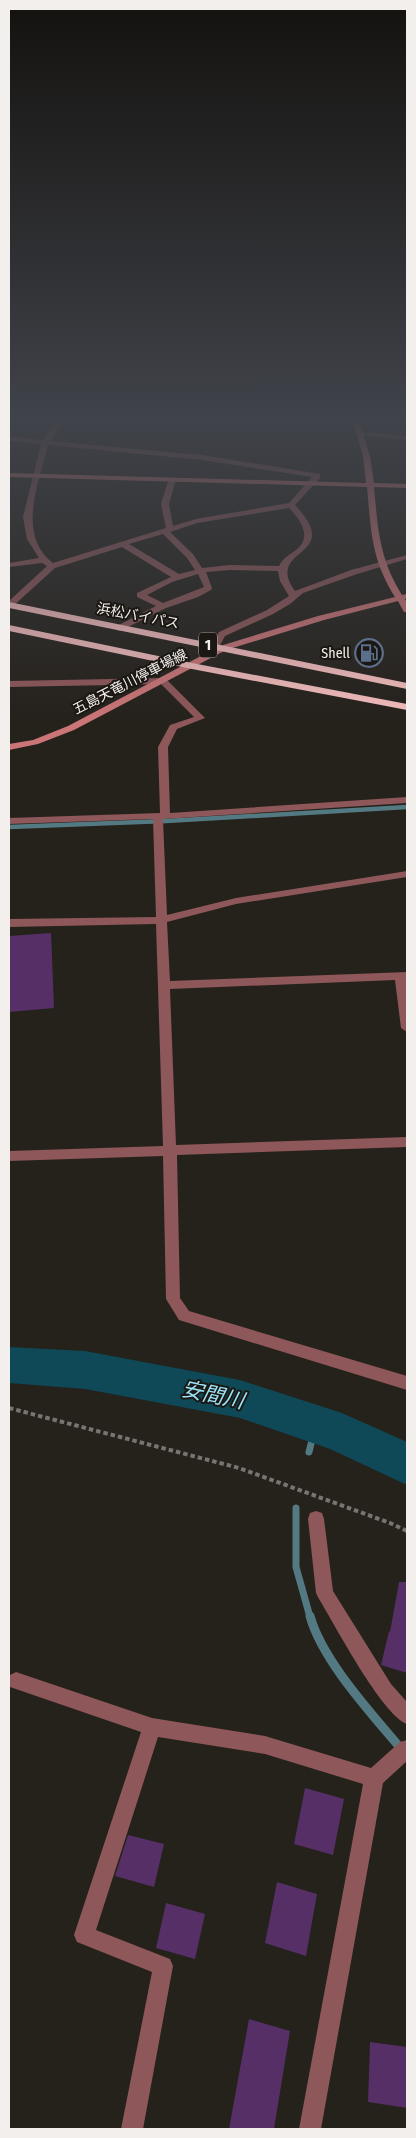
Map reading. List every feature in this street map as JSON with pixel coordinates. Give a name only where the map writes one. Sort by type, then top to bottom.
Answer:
[{"type":"highway","name":"浜松バイパス","points":[[9,605],[407,686]]},
{"type":"highway","name":"1","points":[[9,628],[192,666],[407,707]]},
{"type":"street","points":[[28,521],[32,539],[44,560],[52,566]]},
{"type":"street","points":[[120,628],[163,606],[195,595],[208,588],[201,571],[167,530],[166,521]]},
{"type":"street","points":[[9,605],[52,566],[197,521]]},
{"type":"street","points":[[294,596],[288,588],[282,569],[284,563],[304,548],[308,538],[305,521]]},
{"type":"street","points":[[375,521],[381,564],[404,597],[407,610]]},
{"type":"street","points":[[123,544],[177,578]]},
{"type":"street","points":[[219,648],[222,634],[270,612],[300,591],[407,557]]},
{"type":"street","points":[[9,565],[44,560]]},
{"type":"street","points":[[163,606],[140,595],[177,578],[201,571],[236,568],[282,569]]},
{"type":"street","name":"五島天竜川停車場線","points":[[9,747],[35,742],[71,728],[192,666],[219,648],[321,618],[404,597]]},
{"type":"street","points":[[9,684],[163,681],[200,718],[173,727],[163,747],[161,920],[170,1151],[173,1299],[184,1316],[407,1383]]},
{"type":"street","points":[[9,821],[162,816],[407,800]]},
{"type":"street","points":[[9,923],[161,920],[236,901],[407,874]]},
{"type":"street","points":[[163,985],[404,976],[407,1028]]},
{"type":"street","points":[[9,1156],[407,1142]]},
{"type":"street","points":[[316,1519],[325,1593],[385,1690],[407,1715]]},
{"type":"street","points":[[16,1681],[152,1727],[265,1745],[374,1778]]},
{"type":"street","points":[[132,2129],[163,1966],[84,1935],[152,1727]]},
{"type":"street","points":[[310,2129],[374,1778],[401,1755]]},
{"type":"path","points":[[9,1408],[239,1468],[390,1523],[407,1531]]},
{"type":"building","points":[[51,933],[54,1008],[9,1012],[9,936]]},
{"type":"building","points":[[399,1582],[407,1582],[407,1673],[381,1665],[390,1632]]},
{"type":"building","points":[[305,1788],[344,1799],[333,1855],[294,1844]]},
{"type":"building","points":[[128,1835],[164,1844],[154,1887],[115,1876]]},
{"type":"building","points":[[277,1882],[317,1894],[306,1956],[265,1943]]},
{"type":"building","points":[[166,1903],[205,1914],[195,1959],[156,1948]]},
{"type":"building","points":[[249,2019],[290,2031],[274,2129],[229,2129]]},
{"type":"building","points":[[370,2042],[407,2047],[407,2108],[368,2102]]},
{"type":"waterway","points":[[9,827],[166,821],[407,807]]},
{"type":"waterway","name":"安間川","points":[[9,1365],[85,1370],[240,1399],[342,1433],[407,1464]]},
{"type":"waterway","points":[[309,1452],[316,1424]]},
{"type":"waterway","points":[[296,1508],[296,1567],[310,1617]]},
{"type":"waterway","points":[[310,1616],[326,1652],[338,1671],[407,1756]]},
{"type":"place","name":"Shell","points":[[369,653]]}]
